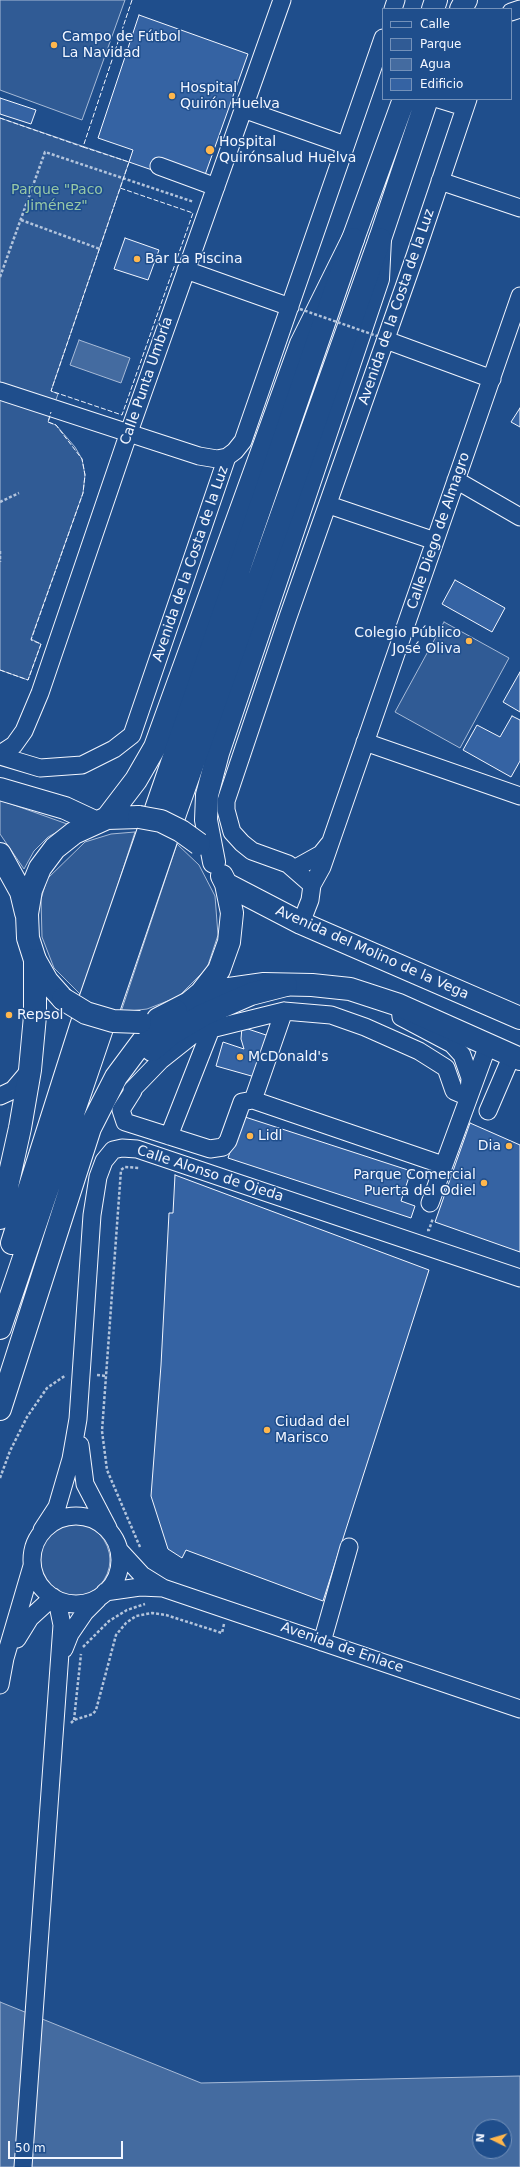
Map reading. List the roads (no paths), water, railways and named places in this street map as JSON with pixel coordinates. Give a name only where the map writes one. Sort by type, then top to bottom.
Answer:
[{"type":"main road","points":[[0,1280],[84,1019],[354,239],[404,100]]},
{"type":"main road","points":[[0,1328],[176,811],[380,239],[427,100]]},
{"type":"main road","points":[[101,820],[136,780],[155,747],[301,344],[354,239]]},
{"type":"main road","points":[[214,862],[206,820],[207,795],[218,753],[378,279],[380,239]]},
{"type":"main road","points":[[0,789],[101,820]]},
{"type":"main road","points":[[0,1409],[90,1128],[116,1077],[148,1034],[201,993],[219,970],[229,942],[232,913],[226,884],[214,862],[199,844],[175,828],[161,821],[139,817],[101,820],[74,833],[51,853],[40,868],[31,890],[27,914],[28,938],[35,960],[47,981],[63,999],[86,1013],[112,1021],[140,1022],[158,1018],[176,1011]]},
{"type":"main road","points":[[0,854],[21,892],[27,914]]},
{"type":"main road","name":"Avenida del Molino de la Vega","points":[[226,884],[301,923],[520,1018]]},
{"type":"main road","points":[[0,1218],[20,1128],[30,1070],[35,1016],[35,960]]},
{"type":"main road","points":[[201,993],[264,984],[312,985],[350,989],[399,1005],[516,1057]]},
{"type":"main road","points":[[116,1077],[171,1034],[203,1015],[251,994],[286,985]]},
{"type":"street","name":"Calle Punta Umbría","points":[[0,755],[14,745],[24,730],[40,693],[129,432],[282,0]]},
{"type":"street","name":"Avenida de la Costa de la Luz","points":[[0,755],[40,768],[82,765],[114,749],[132,735],[228,457],[243,441],[295,308],[345,145],[382,41]]},
{"type":"street","points":[[366,85],[382,79]]},
{"type":"street","points":[[445,100],[466,103]]},
{"type":"street","name":"Avenida de la Costa de la Luz","points":[[312,885],[288,864],[252,851],[242,843],[232,832],[227,815],[226,801],[329,504],[381,338],[440,181],[466,103]]},
{"type":"street","points":[[243,109],[345,145]]},
{"type":"street","points":[[159,166],[216,187]]},
{"type":"street","points":[[440,181],[520,208]]},
{"type":"street","points":[[186,270],[295,308]]},
{"type":"street","name":"Calle Diego de Almagro","points":[[301,923],[310,900],[312,885],[322,867],[520,296]]},
{"type":"street","points":[[381,338],[492,379]]},
{"type":"street","points":[[0,391],[129,432],[204,458],[217,459],[228,457]]},
{"type":"street","points":[[456,480],[520,517]]},
{"type":"street","points":[[329,504],[435,540]]},
{"type":"street","points":[[365,742],[520,796]]},
{"type":"street","points":[[294,869],[321,854],[331,841]]},
{"type":"street","points":[[399,1005],[401,1017],[452,1044],[462,1055],[470,1078],[462,1092]]},
{"type":"street","points":[[443,1165],[253,1100],[242,1102],[228,1141],[223,1148],[210,1149],[125,1122],[121,1110],[133,1092],[132,1090],[161,1060],[195,1033],[284,1011],[331,1015],[365,1027],[419,1051],[446,1068],[462,1092]]},
{"type":"street","points":[[253,1100],[284,1011]]},
{"type":"street","points":[[169,1136],[211,1028]]},
{"type":"street","points":[[432,1209],[462,1092],[488,1045]]},
{"type":"street","points":[[488,1111],[516,1057]]},
{"type":"street","points":[[0,1096],[13,1090],[30,1070]]},
{"type":"street","name":"Calle Alonso de Ojeda","points":[[109,1530],[85,1484],[81,1466],[78,1419],[92,1215],[98,1177],[104,1161],[113,1150],[122,1148],[137,1148],[520,1278]]},
{"type":"street","name":"Calle Alonso de Ojeda","points":[[42,1530],[56,1507],[62,1491],[78,1419]]},
{"type":"street","points":[[0,1685],[5,1658],[32,1566],[32,1553],[36,1541],[42,1530],[54,1521],[68,1516],[83,1516],[97,1521],[109,1530],[119,1550],[120,1563],[117,1575],[103,1594],[85,1612],[70,1634],[59,1667]]},
{"type":"street","points":[[322,1642],[349,1547]]},
{"type":"street","name":"Avenida de Enlace","points":[[119,1550],[142,1575],[163,1588],[520,1709]]},
{"type":"street","points":[[32,1566],[36,1578],[43,1589],[55,1598],[80,1604],[91,1601],[103,1594]]},
{"type":"street","name":"Avenida de Enlace","points":[[103,1594],[140,1587],[163,1588]]},
{"type":"street","points":[[5,1658],[30,1618],[55,1598]]},
{"type":"street","points":[[24,2167],[62,1625],[55,1598]]},
{"type":"water","points":[[79,340],[130,358],[121,383],[70,365]]},
{"type":"water","points":[[0,2002],[201,2083],[520,2076],[520,2167],[0,2167]]},
{"type":"place","name":"Campo de Fútbol La Navidad","points":[[54,45]]},
{"type":"place","name":"Hospital Quirón Huelva","points":[[172,96]]},
{"type":"place","name":"Hospital Quirónsalud Huelva","points":[[210,150]]},
{"type":"place","name":"Bar La Piscina","points":[[137,259]]},
{"type":"place","name":"Colegio Público José Oliva","points":[[469,641]]},
{"type":"place","name":"Repsol","points":[[9,1015]]},
{"type":"place","name":"McDonald's","points":[[240,1057]]},
{"type":"place","name":"Lidl","points":[[250,1136]]},
{"type":"place","name":"Dia","points":[[509,1146]]},
{"type":"place","name":"Parque Comercial Puerta del Odiel","points":[[484,1183]]},
{"type":"place","name":"Ciudad del Marisco","points":[[267,1430]]},
{"type":"park label","name":"Parque \"Paco Jiménez\"","points":[[57,198]]}]
